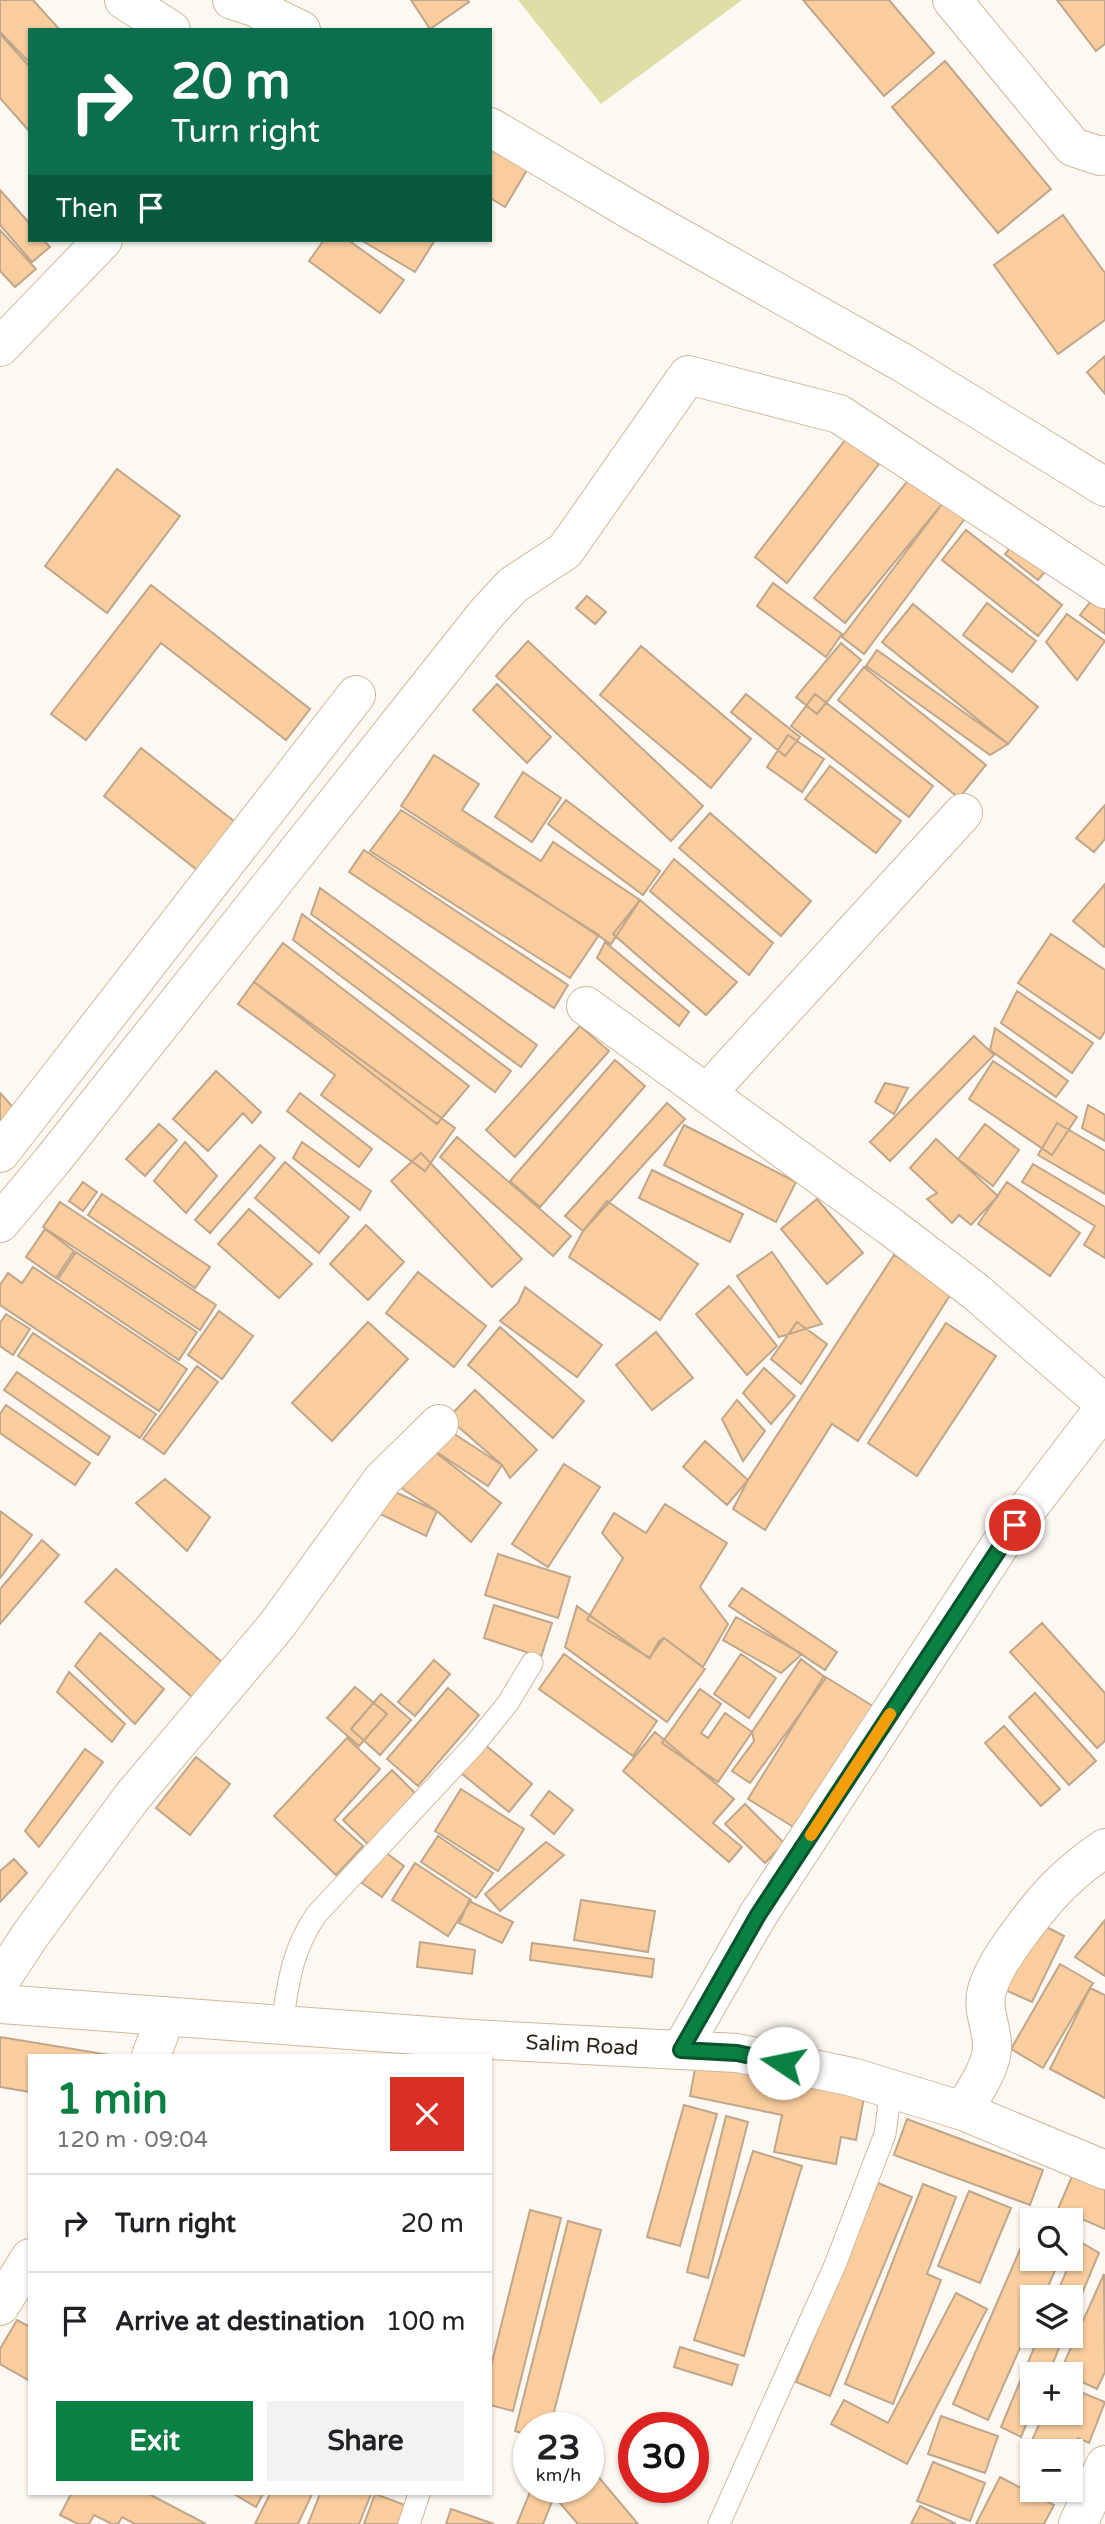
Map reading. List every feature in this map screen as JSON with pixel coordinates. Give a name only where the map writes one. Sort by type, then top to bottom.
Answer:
[{"type":"street","points":[[124,0],[168,28]]},
{"type":"street","points":[[232,0],[254,7],[297,28]]},
{"type":"street","points":[[952,0],[1073,147],[1100,156],[1105,155]]},
{"type":"street","points":[[492,128],[634,212],[903,363],[1105,487]]},
{"type":"street","points":[[0,347],[101,242]]},
{"type":"street","points":[[0,1223],[486,614],[513,585],[565,551],[688,375],[839,414],[1105,589]]},
{"type":"street","points":[[0,1153],[356,695]]},
{"type":"street","points":[[707,1093],[963,813]]},
{"type":"street","points":[[586,1006],[891,1227],[976,1292],[1105,1406],[1000,1545],[758,1915],[681,2050]]},
{"type":"street","points":[[0,1981],[31,1934],[132,1797],[276,1625],[382,1480],[439,1424]]},
{"type":"street","points":[[963,2111],[987,2065],[992,2048],[985,2008],[987,1991],[999,1962],[1052,1890],[1105,1848]]},
{"type":"street","name":"Salim Road","points":[[0,2004],[282,2025],[471,2048],[737,2053],[891,2088],[963,2111],[1105,2170]]},
{"type":"street","points":[[152,2054],[166,2016]]},
{"type":"street","points":[[0,2306],[28,2261]]},
{"type":"street","points":[[1078,2524],[1105,2465]]},
{"type":"lane","points":[[282,2025],[289,1974],[304,1933],[316,1915],[475,1744],[508,1703],[532,1663]]},
{"type":"lane","points":[[719,2524],[835,2266],[885,2134],[891,2088]]},
{"type":"lane","points":[[409,2524],[419,2495]]},
{"type":"green space","points":[[518,0],[742,0],[601,104]]},
{"type":"building","points":[[0,0],[33,0],[58,28],[28,28],[28,61],[0,32]]},
{"type":"building","points":[[411,0],[468,0],[469,2],[429,28]]},
{"type":"building","points":[[803,0],[889,0],[934,53],[884,96]]},
{"type":"building","points":[[1057,0],[1105,0],[1105,44],[1096,51]]},
{"type":"building","points":[[0,34],[28,65],[28,130],[0,98]]},
{"type":"building","points":[[945,61],[1051,189],[998,233],[892,107]]},
{"type":"building","points":[[492,148],[527,170],[505,207],[492,199]]},
{"type":"building","points":[[0,190],[28,222],[28,242],[45,242],[50,247],[32,262],[0,225]]},
{"type":"building","points":[[1063,215],[1105,273],[1105,320],[1058,354],[994,265]]},
{"type":"building","points":[[0,230],[36,269],[15,287],[0,271]]},
{"type":"building","points":[[323,242],[351,242],[404,280],[380,313],[309,261]]},
{"type":"building","points":[[364,242],[434,242],[415,272]]},
{"type":"building","points":[[1105,356],[1105,394],[1087,372]]},
{"type":"building","points":[[846,439],[879,464],[787,583],[755,557]]},
{"type":"building","points":[[117,469],[180,516],[107,613],[45,566]]},
{"type":"building","points":[[910,478],[942,504],[845,623],[814,598]]},
{"type":"building","points":[[948,496],[966,517],[864,654],[842,637]]},
{"type":"building","points":[[1031,522],[1064,549],[1038,580],[1005,554]]},
{"type":"building","points":[[966,530],[1062,605],[1038,636],[942,560]]},
{"type":"building","points":[[773,583],[842,634],[826,657],[757,606]]},
{"type":"building","points":[[1105,583],[1105,634],[1080,615]]},
{"type":"building","points":[[151,585],[310,709],[286,740],[161,643],[86,740],[51,714]]},
{"type":"building","points":[[587,596],[606,612],[595,624],[576,608]]},
{"type":"building","points":[[987,603],[1036,641],[1012,672],[963,635]]},
{"type":"building","points":[[913,604],[1038,707],[1008,744],[882,642]]},
{"type":"building","points":[[1067,614],[1105,641],[1077,680],[1046,642]]},
{"type":"building","points":[[528,641],[703,806],[671,841],[496,676]]},
{"type":"building","points":[[841,643],[861,660],[817,714],[796,697]]},
{"type":"building","points":[[641,646],[751,739],[711,788],[600,695]]},
{"type":"building","points":[[877,650],[1008,744],[990,755],[866,666]]},
{"type":"building","points":[[864,667],[986,765],[959,798],[838,700]]},
{"type":"building","points":[[497,684],[551,737],[527,763],[473,710]]},
{"type":"building","points":[[746,694],[800,737],[785,756],[731,712]]},
{"type":"building","points":[[815,694],[933,786],[909,817],[791,726]]},
{"type":"building","points":[[788,735],[824,759],[802,792],[767,767]]},
{"type":"building","points":[[141,748],[235,822],[197,870],[104,796]]},
{"type":"building","points":[[434,755],[479,784],[462,810],[541,861],[553,842],[640,900],[611,944],[401,806]]},
{"type":"building","points":[[830,766],[901,821],[876,853],[805,799]]},
{"type":"building","points":[[523,772],[561,798],[532,842],[495,817]]},
{"type":"building","points":[[566,800],[660,871],[643,895],[548,824]]},
{"type":"building","points":[[1105,805],[1105,839],[1094,852],[1076,838]]},
{"type":"building","points":[[401,810],[599,935],[570,978],[370,851]]},
{"type":"building","points":[[710,813],[811,901],[781,936],[679,848]]},
{"type":"building","points":[[364,850],[568,985],[554,1008],[349,872]]},
{"type":"building","points":[[674,859],[773,943],[749,975],[650,891]]},
{"type":"building","points":[[1105,884],[1105,946],[1104,947],[1073,921]]},
{"type":"building","points":[[320,888],[537,1045],[521,1067],[311,914]]},
{"type":"building","points":[[640,900],[737,982],[706,1015],[613,934]]},
{"type":"building","points":[[302,914],[511,1071],[495,1092],[293,940]]},
{"type":"building","points":[[1051,934],[1105,970],[1105,1031],[1100,1039],[1018,983]]},
{"type":"building","points":[[605,942],[689,1012],[679,1026],[597,958]]},
{"type":"building","points":[[283,943],[469,1086],[437,1124],[254,982]]},
{"type":"building","points":[[254,982],[455,1128],[425,1171],[321,1095],[335,1075],[238,1004]]},
{"type":"building","points":[[1017,991],[1093,1043],[1072,1073],[1001,1023]]},
{"type":"building","points":[[580,1026],[609,1051],[515,1157],[486,1130]]},
{"type":"building","points":[[995,1028],[1068,1081],[1056,1097],[990,1050]]},
{"type":"building","points":[[974,1036],[994,1055],[890,1161],[870,1142]]},
{"type":"building","points":[[615,1060],[645,1086],[540,1207],[510,1181]]},
{"type":"building","points":[[993,1061],[1077,1117],[1052,1155],[969,1099]]},
{"type":"building","points":[[216,1071],[261,1112],[252,1123],[243,1113],[208,1151],[173,1119]]},
{"type":"building","points":[[885,1083],[908,1088],[894,1114],[875,1102]]},
{"type":"building","points":[[0,1093],[21,1116],[0,1142]]},
{"type":"building","points":[[300,1093],[372,1149],[359,1167],[287,1111]]},
{"type":"building","points":[[667,1103],[685,1119],[583,1231],[565,1216]]},
{"type":"building","points":[[1088,1105],[1105,1115],[1105,1141],[1082,1128]]},
{"type":"building","points":[[1057,1123],[1105,1151],[1105,1194],[1038,1155]]},
{"type":"building","points":[[159,1124],[177,1140],[145,1176],[126,1159]]},
{"type":"building","points":[[985,1124],[1019,1150],[993,1186],[958,1159]]},
{"type":"building","points":[[684,1125],[796,1182],[776,1222],[664,1165]]},
{"type":"building","points":[[457,1137],[571,1236],[553,1256],[440,1157]]},
{"type":"building","points":[[936,1139],[998,1196],[971,1225],[959,1215],[952,1223],[927,1199],[937,1193],[910,1168]]},
{"type":"building","points":[[185,1142],[217,1176],[186,1213],[154,1181]]},
{"type":"building","points":[[302,1142],[371,1191],[360,1210],[293,1158]]},
{"type":"building","points":[[260,1145],[275,1158],[210,1233],[195,1220]]},
{"type":"building","points":[[421,1153],[522,1259],[492,1287],[391,1181]]},
{"type":"building","points":[[285,1162],[349,1217],[319,1253],[255,1198]]},
{"type":"building","points":[[1033,1164],[1105,1207],[1105,1258],[1084,1245],[1095,1226],[1022,1182]]},
{"type":"building","points":[[652,1170],[743,1214],[730,1242],[639,1198]]},
{"type":"building","points":[[83,1182],[97,1192],[83,1211],[69,1201]]},
{"type":"building","points":[[1007,1182],[1080,1233],[1050,1276],[978,1224]]},
{"type":"building","points":[[102,1194],[210,1267],[195,1288],[88,1215]]},
{"type":"building","points":[[817,1199],[863,1253],[827,1284],[781,1229]]},
{"type":"building","points":[[607,1201],[698,1264],[660,1320],[569,1257],[583,1231]]},
{"type":"building","points":[[60,1202],[216,1305],[200,1330],[43,1227]]},
{"type":"building","points":[[249,1209],[312,1264],[279,1298],[218,1244]]},
{"type":"building","points":[[366,1225],[404,1262],[368,1300],[330,1264]]},
{"type":"building","points":[[45,1229],[74,1251],[56,1278],[26,1257]]},
{"type":"building","points":[[76,1252],[197,1332],[179,1360],[58,1279]]},
{"type":"building","points":[[772,1252],[822,1324],[779,1337],[737,1276]]},
{"type":"building","points":[[894,1255],[952,1292],[858,1441],[832,1424],[765,1530],[733,1509],[748,1480]]},
{"type":"building","points":[[33,1267],[187,1369],[159,1411],[0,1305],[0,1285],[8,1273],[22,1283]]},
{"type":"building","points":[[418,1272],[486,1326],[454,1367],[386,1313]]},
{"type":"building","points":[[729,1286],[777,1346],[747,1375],[696,1314]]},
{"type":"building","points":[[525,1287],[602,1345],[577,1377],[500,1321],[518,1303]]},
{"type":"building","points":[[219,1311],[253,1336],[222,1379],[188,1355]]},
{"type":"building","points":[[6,1314],[30,1329],[13,1355],[0,1346],[0,1323]]},
{"type":"building","points":[[368,1322],[408,1359],[332,1441],[292,1403]]},
{"type":"building","points":[[797,1322],[827,1344],[801,1384],[771,1359]]},
{"type":"building","points":[[946,1323],[996,1356],[917,1476],[868,1443]]},
{"type":"building","points":[[500,1327],[584,1401],[553,1438],[468,1365]]},
{"type":"building","points":[[656,1332],[693,1378],[652,1410],[616,1365]]},
{"type":"building","points":[[33,1333],[156,1414],[140,1438],[18,1356]]},
{"type":"building","points":[[197,1366],[218,1382],[164,1454],[143,1439]]},
{"type":"building","points":[[764,1368],[795,1396],[771,1424],[743,1393]]},
{"type":"building","points":[[17,1372],[110,1437],[98,1455],[4,1390]]},
{"type":"building","points":[[475,1390],[537,1450],[510,1478],[502,1465],[448,1418]]},
{"type":"building","points":[[737,1400],[765,1431],[743,1461],[722,1419]]},
{"type":"building","points":[[6,1405],[90,1463],[75,1485],[0,1433],[0,1414]]},
{"type":"building","points":[[439,1424],[502,1465],[488,1486],[426,1445]]},
{"type":"building","points":[[705,1441],[748,1480],[727,1505],[683,1467]]},
{"type":"building","points":[[426,1445],[501,1503],[471,1542],[437,1511],[395,1484]]},
{"type":"building","points":[[564,1464],[600,1487],[548,1567],[512,1544]]},
{"type":"building","points":[[165,1479],[210,1517],[187,1551],[136,1503]]},
{"type":"building","points":[[384,1487],[437,1511],[426,1536],[374,1511]]},
{"type":"building","points":[[665,1504],[727,1543],[700,1587],[728,1624],[703,1667],[664,1638],[659,1641],[650,1658],[587,1620],[623,1558],[602,1533],[614,1513],[646,1533]]},
{"type":"building","points":[[0,1511],[32,1535],[0,1578]]},
{"type":"building","points":[[42,1540],[59,1555],[0,1624],[0,1589]]},
{"type":"building","points":[[498,1554],[570,1577],[558,1618],[485,1595]]},
{"type":"building","points":[[116,1569],[231,1670],[201,1705],[85,1602]]},
{"type":"building","points":[[742,1588],[837,1652],[825,1670],[729,1606]]},
{"type":"building","points":[[494,1605],[552,1623],[541,1657],[484,1638]]},
{"type":"building","points":[[577,1606],[649,1658],[664,1638],[705,1669],[667,1722],[565,1647]]},
{"type":"building","points":[[736,1617],[802,1654],[781,1673],[723,1640]]},
{"type":"building","points":[[1042,1623],[1105,1693],[1105,1741],[1097,1748],[1010,1652]]},
{"type":"building","points":[[100,1633],[164,1689],[135,1724],[75,1666]]},
{"type":"building","points":[[564,1654],[657,1721],[633,1756],[539,1689]]},
{"type":"building","points":[[741,1654],[776,1678],[749,1718],[714,1694]]},
{"type":"building","points":[[801,1659],[826,1678],[750,1783],[732,1771],[754,1741],[752,1732]]},
{"type":"building","points":[[434,1660],[450,1674],[415,1716],[398,1702]]},
{"type":"building","points":[[69,1672],[125,1724],[112,1742],[57,1692]]},
{"type":"building","points":[[824,1676],[876,1708],[800,1831],[748,1799]]},
{"type":"building","points":[[355,1687],[387,1714],[359,1746],[327,1718]]},
{"type":"building","points":[[448,1688],[479,1715],[418,1786],[387,1759]]},
{"type":"building","points":[[700,1689],[721,1704],[701,1733],[708,1738],[725,1713],[752,1732],[718,1782],[662,1743]]},
{"type":"building","points":[[1035,1693],[1096,1761],[1069,1785],[1009,1717]]},
{"type":"building","points":[[381,1694],[411,1720],[380,1755],[351,1729]]},
{"type":"building","points":[[1004,1726],[1060,1789],[1041,1806],[985,1743]]},
{"type":"building","points":[[655,1732],[734,1799],[713,1823],[742,1847],[729,1862],[623,1771]]},
{"type":"building","points":[[347,1738],[380,1769],[334,1820],[363,1846],[336,1875],[274,1816]]},
{"type":"building","points":[[484,1744],[532,1784],[509,1812],[461,1773]]},
{"type":"building","points":[[85,1749],[103,1762],[39,1847],[25,1831]]},
{"type":"building","points":[[196,1757],[230,1784],[190,1835],[156,1808]]},
{"type":"building","points":[[392,1770],[417,1795],[368,1844],[343,1820]]},
{"type":"building","points":[[461,1789],[524,1829],[498,1871],[435,1831]]},
{"type":"building","points":[[549,1791],[573,1810],[554,1834],[531,1815]]},
{"type":"building","points":[[745,1804],[784,1843],[765,1863],[725,1824]]},
{"type":"building","points":[[438,1836],[493,1873],[476,1898],[421,1862]]},
{"type":"building","points":[[546,1842],[564,1855],[500,1911],[485,1894]]},
{"type":"building","points":[[385,1852],[404,1866],[382,1897],[362,1883]]},
{"type":"building","points":[[14,1859],[27,1873],[0,1902],[0,1871]]},
{"type":"building","points":[[415,1863],[471,1900],[448,1936],[392,1900]]},
{"type":"building","points":[[581,1900],[655,1911],[648,1952],[574,1940]]},
{"type":"building","points":[[469,1901],[513,1922],[502,1943],[459,1923]]},
{"type":"building","points":[[1105,1920],[1105,1976],[1075,1957]]},
{"type":"building","points":[[1037,1922],[1064,1936],[1032,2002],[1003,1989]]},
{"type":"building","points":[[420,1942],[475,1950],[472,1974],[417,1967]]},
{"type":"building","points":[[532,1943],[654,1959],[652,1977],[530,1960]]},
{"type":"building","points":[[1060,1964],[1093,1983],[1043,2068],[1011,2049]]},
{"type":"building","points":[[1090,1988],[1105,1995],[1105,2098],[1050,2069]]},
{"type":"building","points":[[0,2037],[104,2054],[28,2054],[28,2092],[0,2087]]},
{"type":"building","points":[[697,2058],[865,2092],[856,2140],[841,2137],[836,2164],[774,2152],[782,2115],[690,2096]]},
{"type":"building","points":[[684,2105],[717,2114],[680,2246],[647,2237]]},
{"type":"building","points":[[726,2116],[748,2122],[708,2278],[687,2272]]},
{"type":"building","points":[[907,2119],[1043,2170],[1030,2205],[894,2155]]},
{"type":"building","points":[[753,2151],[802,2166],[744,2356],[694,2340]]},
{"type":"building","points":[[1073,2174],[1105,2187],[1105,2229],[1083,2220],[1083,2208],[1058,2208]]},
{"type":"building","points":[[878,2183],[912,2197],[830,2396],[796,2382]]},
{"type":"building","points":[[923,2184],[956,2197],[927,2274],[941,2280],[893,2404],[845,2384]]},
{"type":"building","points":[[969,2191],[1011,2208],[980,2283],[938,2266]]},
{"type":"building","points":[[530,2210],[561,2218],[513,2411],[492,2406],[492,2362]]},
{"type":"building","points":[[568,2221],[601,2230],[554,2412],[520,2412]]},
{"type":"building","points":[[1083,2243],[1099,2253],[1083,2291],[1083,2285],[1060,2285],[1066,2271],[1083,2271]]},
{"type":"building","points":[[1020,2250],[1020,2271],[1055,2271],[1049,2285],[1020,2285],[1020,2348],[988,2420],[953,2404]]},
{"type":"building","points":[[1104,2274],[1105,2372],[1097,2389],[1083,2383],[1083,2362],[1064,2362],[1071,2348],[1083,2348],[1083,2321]]},
{"type":"building","points":[[956,2293],[987,2309],[907,2464],[831,2424],[844,2400],[888,2423]]},
{"type":"building","points":[[17,2320],[28,2326],[28,2380],[0,2364],[0,2349]]},
{"type":"building","points":[[680,2347],[738,2365],[732,2385],[674,2367]]},
{"type":"building","points":[[1034,2348],[1059,2348],[1053,2362],[1028,2362]]},
{"type":"building","points":[[1020,2382],[1020,2425],[1026,2425],[1021,2437],[1001,2427]]},
{"type":"building","points":[[1083,2393],[1105,2402],[1089,2443],[1078,2438],[1033,2439],[1039,2425],[1083,2425]]},
{"type":"building","points":[[941,2416],[998,2436],[985,2473],[928,2454]]},
{"type":"building","points":[[933,2462],[985,2483],[970,2521],[917,2501]]},
{"type":"building","points":[[1000,2477],[1020,2487],[1020,2502],[1048,2502],[1054,2505],[1044,2524],[976,2524]]},
{"type":"building","points":[[604,2483],[638,2524],[578,2524],[560,2503],[604,2503]]},
{"type":"building","points":[[70,2495],[151,2495],[206,2524],[135,2524],[122,2517],[118,2524],[112,2524],[94,2515],[89,2524],[78,2524],[60,2515]]},
{"type":"building","points":[[236,2495],[262,2495],[256,2507]]},
{"type":"building","points":[[270,2495],[312,2495],[298,2524],[255,2524]]},
{"type":"building","points":[[320,2495],[371,2495],[359,2524],[308,2524]]},
{"type":"building","points":[[375,2495],[408,2506],[402,2524],[364,2524]]},
{"type":"building","points":[[526,2503],[552,2503],[543,2524],[517,2524]]},
{"type":"building","points":[[920,2506],[956,2524],[911,2524]]},
{"type":"building","points":[[451,2509],[494,2524],[446,2524]]},
{"type":"slow traffic","points":[[811,1835],[890,1714]]},
{"type":"route","points":[[783,2063],[737,2053],[681,2050],[758,1915],[1015,1525]]}]
